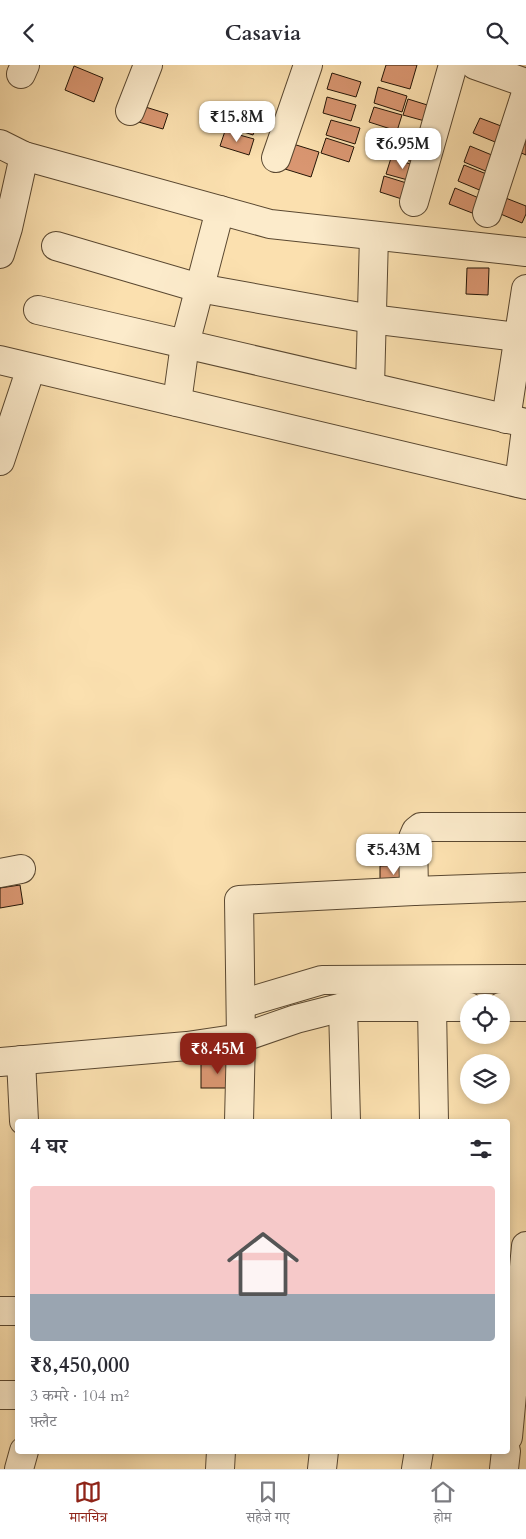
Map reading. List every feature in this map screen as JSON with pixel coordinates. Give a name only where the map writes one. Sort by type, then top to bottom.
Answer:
[{"type":"street","points":[[130,111],[148,65]]},
{"type":"street","points":[[276,158],[308,65]]},
{"type":"street","points":[[414,202],[453,65]]},
{"type":"street","points":[[475,65],[526,83]]},
{"type":"street","points":[[487,213],[526,93]]},
{"type":"street","points":[[0,144],[24,156],[270,224],[526,252]]},
{"type":"street","points":[[0,254],[8,228],[24,156]]},
{"type":"street","points":[[177,402],[185,344],[220,210]]},
{"type":"street","points":[[370,387],[374,236]]},
{"type":"street","points":[[56,246],[199,288],[372,319],[522,337]]},
{"type":"street","points":[[0,360],[523,484],[519,424],[522,337],[526,289]]},
{"type":"street","points":[[38,310],[370,387],[519,424]]},
{"type":"street","points":[[0,461],[31,368]]},
{"type":"street","points":[[414,891],[413,838],[416,831],[422,827],[526,827]]},
{"type":"street","points":[[239,1119],[242,1038],[239,900],[526,887]]},
{"type":"street","points":[[241,1004],[322,980],[526,979]]},
{"type":"street","points":[[343,1007],[346,1119]]},
{"type":"street","points":[[24,1119],[11,1061],[187,1046],[242,1038],[296,1019],[343,1007],[460,1007]]},
{"type":"street","points":[[432,1007],[434,1119]]},
{"type":"street","points":[[510,1007],[526,1007]]},
{"type":"street","points":[[510,1245],[526,1246],[510,1416]]},
{"type":"street","points":[[0,1311],[15,1311]]},
{"type":"street","points":[[0,1395],[15,1395]]},
{"type":"street","points":[[19,1469],[23,1454]]},
{"type":"street","points":[[220,1469],[221,1454]]},
{"type":"street","points":[[322,1469],[324,1454]]},
{"type":"street","points":[[416,1469],[418,1454]]},
{"type":"street","points":[[504,1469],[506,1454]]},
{"type":"building","points":[[386,65],[417,65],[410,89],[381,81]]},
{"type":"building","points":[[74,66],[103,78],[94,102],[65,90]]},
{"type":"building","points":[[332,73],[361,82],[356,97],[327,89]]},
{"type":"building","points":[[378,87],[407,96],[402,112],[374,103]]},
{"type":"building","points":[[327,97],[356,105],[351,121],[323,113]]},
{"type":"building","points":[[408,99],[437,108],[432,123],[403,115]]},
{"type":"building","points":[[139,105],[168,114],[163,129],[135,121]]},
{"type":"building","points":[[374,107],[402,115],[397,131],[369,122]]},
{"type":"building","points":[[230,111],[259,119],[253,135],[225,126]]},
{"type":"building","points":[[480,118],[509,129],[505,146],[473,133]]},
{"type":"building","points":[[331,120],[360,128],[355,144],[326,135]]},
{"type":"building","points":[[225,131],[254,139],[249,155],[220,146]]},
{"type":"building","points":[[526,137],[526,155],[512,149]]},
{"type":"building","points":[[326,138],[354,147],[349,162],[321,153]]},
{"type":"building","points":[[395,140],[424,148],[419,164],[391,155]]},
{"type":"building","points":[[293,144],[319,152],[311,177],[285,169]]},
{"type":"building","points":[[470,146],[499,158],[495,175],[464,162]]},
{"type":"building","points":[[391,158],[420,167],[415,182],[386,174]]},
{"type":"building","points":[[464,165],[494,177],[489,194],[458,181]]},
{"type":"building","points":[[384,176],[413,185],[408,201],[380,192]]},
{"type":"building","points":[[455,188],[486,201],[480,216],[449,204]]},
{"type":"building","points":[[498,195],[526,206],[526,214],[522,223],[491,210]]},
{"type":"building","points":[[467,268],[489,268],[488,295],[466,294]]},
{"type":"building","points":[[408,865],[408,886],[380,887],[380,866]]},
{"type":"building","points":[[20,885],[23,904],[0,908],[0,888]]},
{"type":"building","points":[[201,1063],[234,1063],[234,1088],[201,1088]]}]
